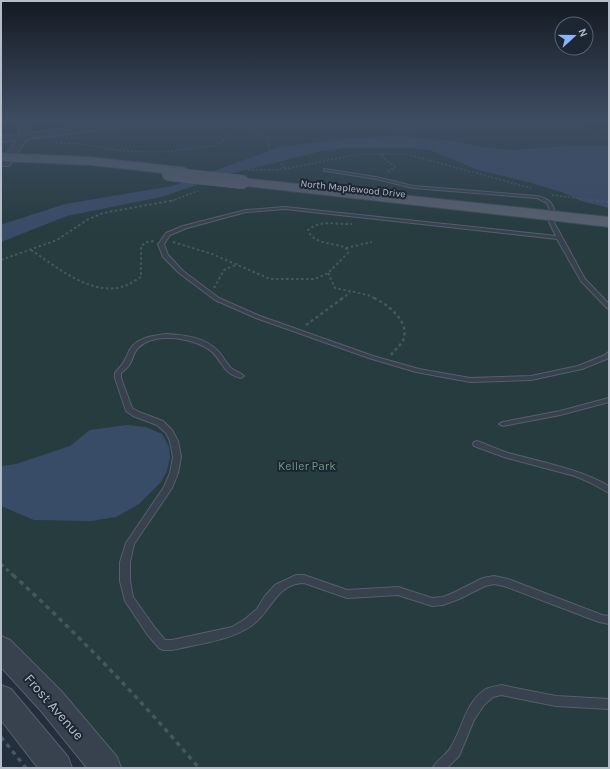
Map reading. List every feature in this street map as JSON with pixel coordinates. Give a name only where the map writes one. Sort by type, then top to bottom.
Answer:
[{"type":"main road","name":"North Maplewood Drive","points":[[4,161],[246,178],[551,218],[609,222]]},
{"type":"main road","name":"North Maplewood Drive","points":[[551,218],[609,216]]},
{"type":"street","name":"Frost Avenue","points":[[1,648],[52,702],[106,768]]},
{"type":"street","points":[[1,698],[57,768]]},
{"type":"lane","points":[[326,170],[379,178],[398,184],[428,189],[536,197],[544,199],[550,203],[551,218],[559,238],[584,280],[609,307]]},
{"type":"lane","points":[[559,238],[364,216],[285,208],[269,208],[229,215],[185,227],[168,234],[161,244],[165,256],[181,272],[217,299],[258,317],[299,332],[418,371],[470,380],[531,378],[580,368],[608,356],[609,354]]},
{"type":"lane","points":[[539,236],[546,233],[551,218]]},
{"type":"lane","points":[[241,376],[231,372],[215,350],[204,343],[169,336],[156,337],[138,345],[132,352],[128,361],[118,372],[118,378],[129,410],[160,423],[169,432],[174,441],[177,457],[174,473],[168,488],[130,543],[125,562],[125,581],[128,598],[151,631],[163,645],[172,645],[234,631],[249,622],[260,612],[268,599],[278,588],[296,579],[304,579],[347,594],[398,591],[432,602],[443,601],[478,584],[494,580],[505,582],[602,619],[609,620]]},
{"type":"lane","points":[[503,424],[560,413],[609,400]]},
{"type":"lane","points":[[478,444],[587,477],[609,490]]},
{"type":"lane","points":[[438,768],[455,752],[470,716],[480,701],[490,693],[501,690],[556,701],[609,704]]},
{"type":"path","points":[[277,158],[282,163],[294,167]]},
{"type":"path","points":[[246,178],[254,169],[279,170],[340,158]]},
{"type":"path","points":[[379,178],[395,167],[383,158]]},
{"type":"path","points":[[421,158],[534,189]]},
{"type":"path","points":[[279,170],[284,168],[282,163]]},
{"type":"path","points":[[1,260],[54,241],[79,225],[102,213],[158,204],[181,198],[199,190]]},
{"type":"path","points":[[551,195],[564,198],[609,202]]},
{"type":"path","points":[[364,216],[354,224],[317,224],[311,226],[308,233],[312,237],[346,248],[372,242]]},
{"type":"path","points":[[346,248],[348,253],[328,273],[335,288],[351,293],[364,294],[374,298],[392,310],[401,321],[405,331],[404,338],[387,362]]},
{"type":"path","points":[[208,292],[219,283],[220,274],[224,270],[238,264]]},
{"type":"path","points":[[299,332],[314,318],[351,293]]},
{"type":"path","points":[[1,564],[60,618],[156,718],[200,768]]},
{"type":"path","points":[[1,736],[26,768]]},
{"type":"green space","name":"Keller Park","points":[[1,158],[280,158],[280,160],[290,158],[449,158],[478,170],[531,183],[564,193],[581,201],[609,208],[609,768],[111,768],[1,643]]},
{"type":"water","points":[[250,158],[294,158],[233,173],[161,197],[67,216],[1,242],[1,225],[3,224],[65,204],[172,186]]},
{"type":"water","points":[[449,158],[609,158],[609,208],[581,201],[564,193],[531,183],[478,170]]},
{"type":"water","points":[[127,425],[146,427],[162,434],[169,447],[170,457],[167,471],[161,482],[139,504],[116,517],[91,521],[34,520],[1,506],[1,466],[16,464],[70,446],[90,430]]}]
